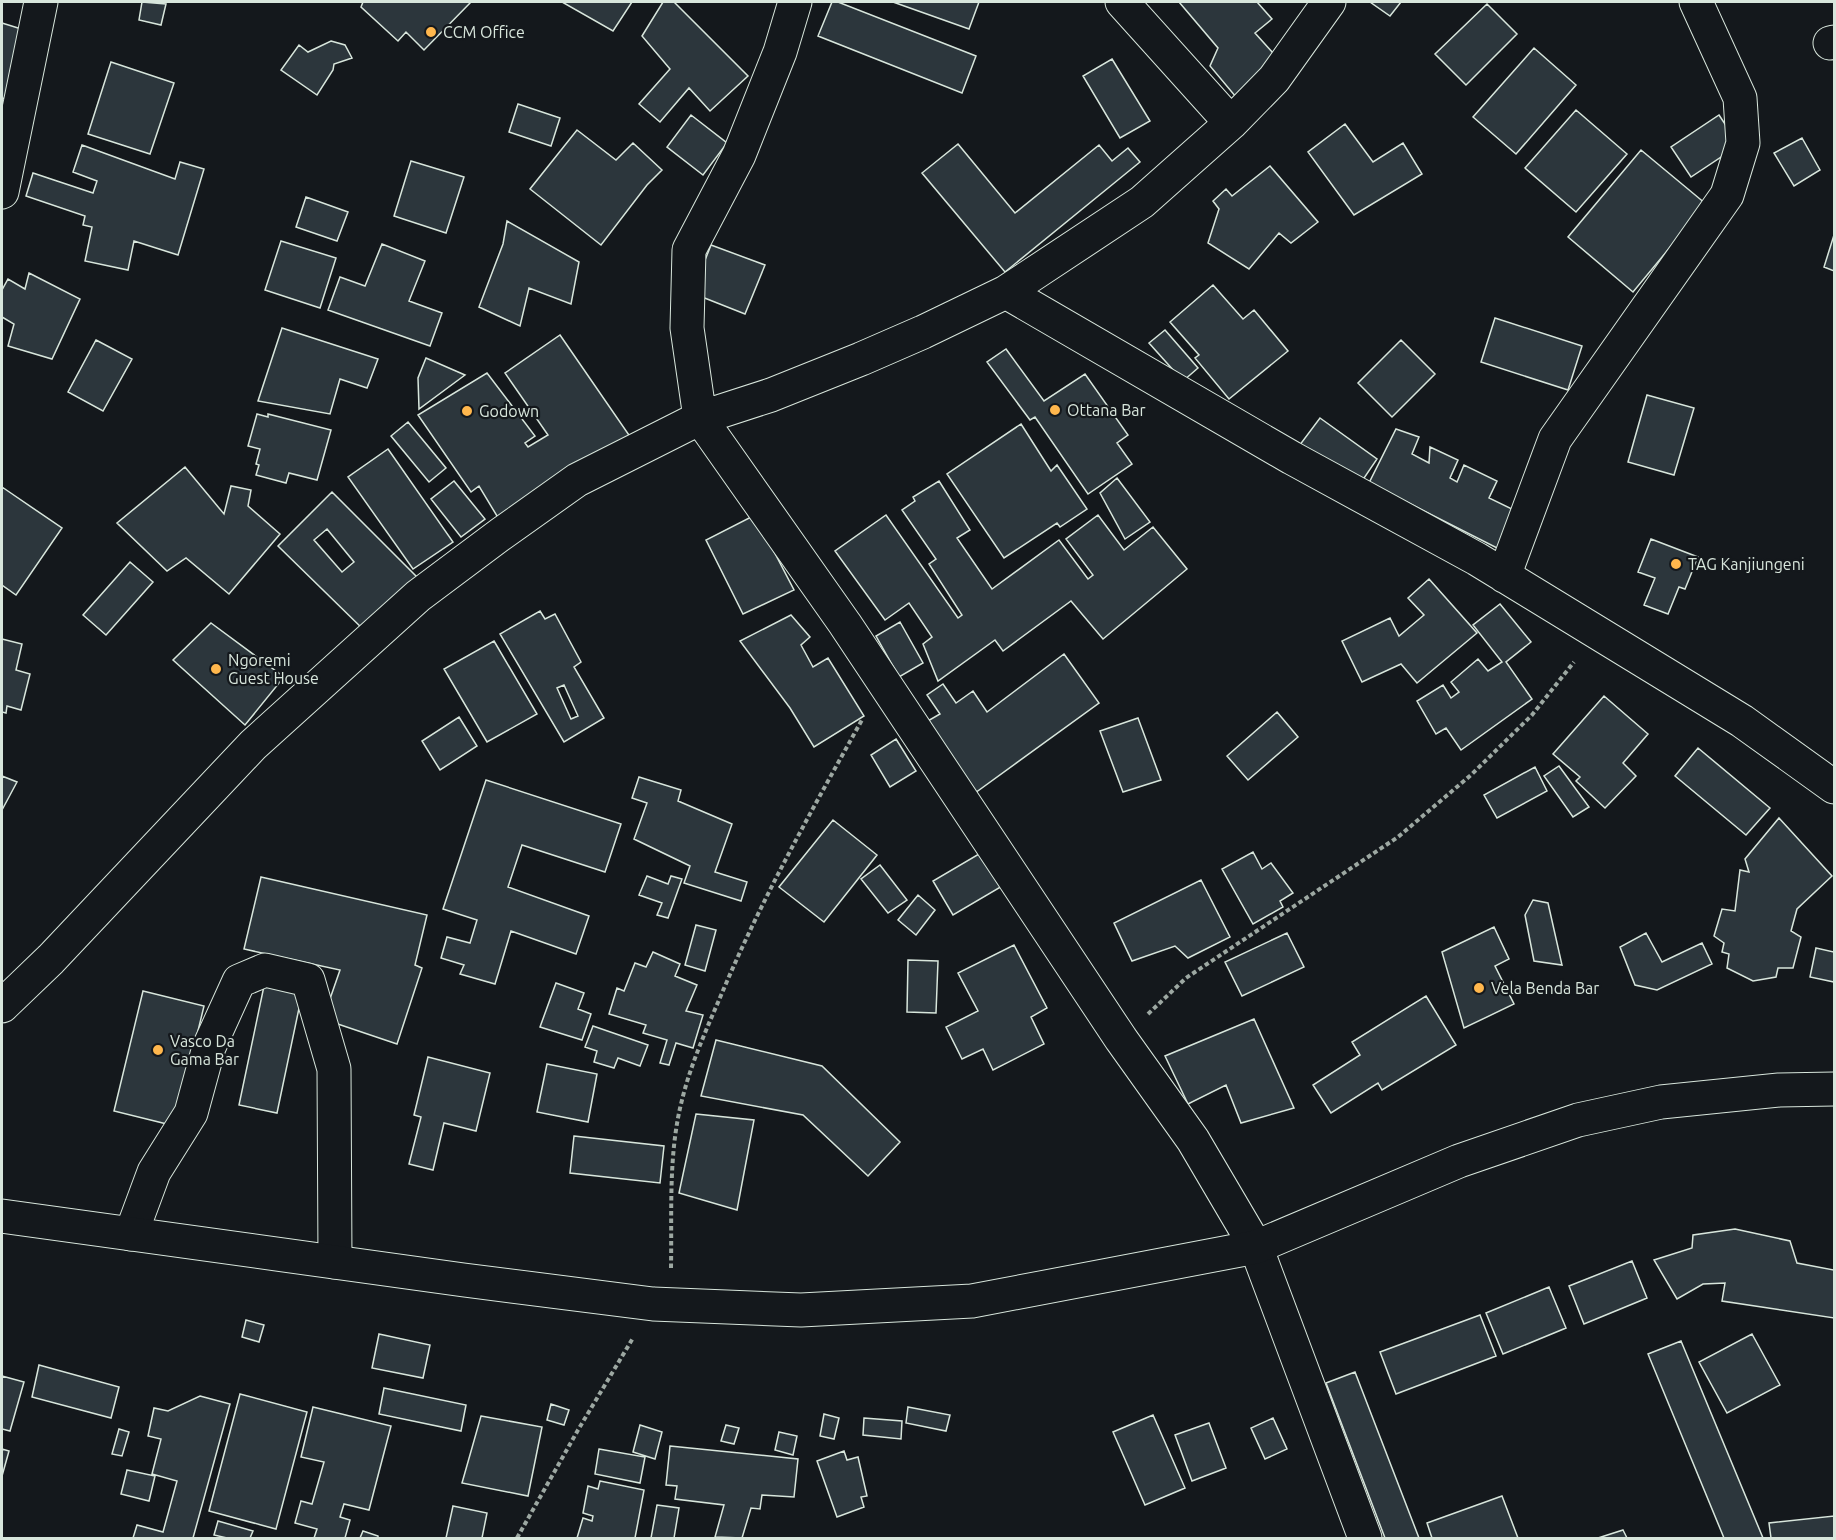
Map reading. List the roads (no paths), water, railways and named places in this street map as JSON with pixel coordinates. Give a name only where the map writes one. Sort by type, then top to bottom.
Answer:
[{"type":"street","points":[[2,192],[41,2]]},
{"type":"street","points":[[795,2],[780,52],[739,155],[689,250],[687,328],[700,418],[844,624],[1121,1039],[1193,1140],[1256,1247],[1365,1539]]},
{"type":"street","points":[[1122,2],[1231,123]]},
{"type":"street","points":[[2,1006],[51,959],[253,745],[418,596],[578,480],[700,418],[771,394],[861,359],[1006,292],[1142,202],[1231,123],[1274,79],[1329,2]]},
{"type":"street","points":[[1504,576],[1556,439],[1727,195],[1743,143],[1740,98],[1696,2]]},
{"type":"street","points":[[1006,292],[1598,632],[1742,721],[1834,787]]},
{"type":"street","points":[[131,1234],[154,1172],[191,1113],[209,1047],[239,981],[265,970],[308,980],[334,1070],[336,1262]]},
{"type":"street","points":[[2,1216],[662,1304],[801,1310],[972,1301],[1256,1247],[1459,1161],[1578,1120],[1661,1102],[1779,1090],[1834,1089]]},
{"type":"place","name":"CCM Office","points":[[431,32]]},
{"type":"place","name":"Ottana Bar","points":[[1055,410]]},
{"type":"place","name":"Godown","points":[[467,411]]},
{"type":"place","name":"TAG Kanjiungeni","points":[[1676,564]]},
{"type":"place","name":"Ngoremi Guest House","points":[[216,669]]},
{"type":"place","name":"Vela Benda Bar","points":[[1479,988]]},
{"type":"place","name":"Vasco Da Gama Bar","points":[[158,1050]]}]
